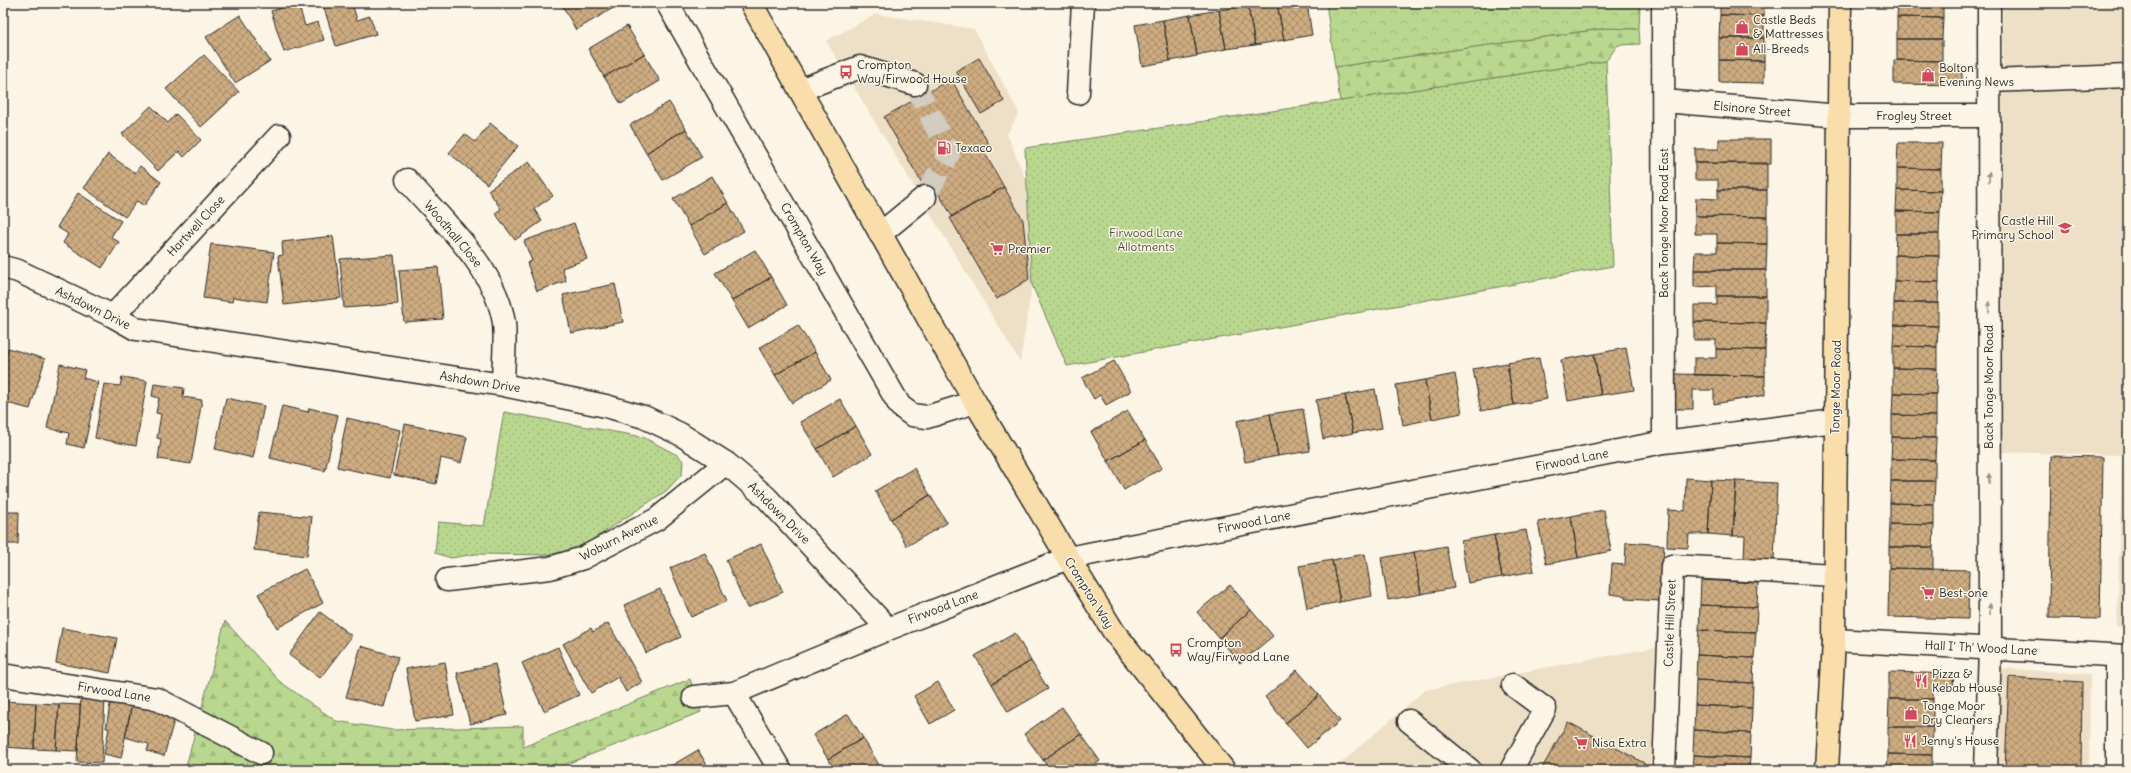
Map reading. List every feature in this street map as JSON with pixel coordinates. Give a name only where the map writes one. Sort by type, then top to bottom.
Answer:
[{"type":"main road","name":"Crompton Way","points":[[751,3],[975,402],[1068,558],[1114,632],[1224,770]]},
{"type":"main road","name":"Tonge Moor Road","points":[[1827,770],[1834,640],[1840,3]]},
{"type":"street","name":"Crompton Way","points":[[667,3],[900,406],[912,416],[927,416],[975,402]]},
{"type":"street","points":[[1078,93],[1083,3]]},
{"type":"street","name":"Back Tonge Moor Road East","points":[[1663,3],[1664,442]]},
{"type":"street","name":"Back Tonge Moor Road","points":[[1986,770],[1990,648],[1989,3]]},
{"type":"street","points":[[800,90],[860,66],[915,84]]},
{"type":"street","points":[[1989,81],[2128,76]]},
{"type":"street","name":"Elsinore Street","points":[[1664,101],[1840,116]]},
{"type":"street","name":"Frogley Street","points":[[1840,116],[1988,116]]},
{"type":"street","name":"Hartwell Close","points":[[113,316],[279,136]]},
{"type":"street","name":"Woodhall Close","points":[[407,180],[481,266],[497,294],[504,324],[503,384]]},
{"type":"street","points":[[880,234],[925,197]]},
{"type":"street","name":"Ashdown Drive","points":[[3,267],[18,271],[113,316],[136,329],[503,384],[606,406],[644,417],[680,434],[726,463],[766,496],[888,628]]},
{"type":"street","name":"Firwood Lane","points":[[694,697],[734,693],[888,628],[1068,558],[1664,442],[1835,421]]},
{"type":"street","name":"Woburn Avenue","points":[[447,580],[550,568],[583,558],[657,519],[726,463]]},
{"type":"street","name":"Castle Hill Street","points":[[1664,770],[1672,566],[1834,574]]},
{"type":"street","name":"Hall I' Th' Wood Lane","points":[[1834,640],[2123,656]]},
{"type":"street","points":[[2118,770],[2123,656]]},
{"type":"street","name":"Firwood Lane","points":[[3,675],[157,699],[260,754]]},
{"type":"street","points":[[1511,770],[1545,709],[1513,685]]},
{"type":"street","points":[[734,693],[780,770]]},
{"type":"street","points":[[1409,721],[1470,770]]},
{"type":"shaded area","name":"Castle Hill Primary School","points":[[2003,3],[2128,3],[2128,628],[2117,627],[2122,455],[2001,452]]},
{"type":"shaded area","points":[[876,14],[974,29],[1019,113],[1007,134],[1026,180],[1032,285],[1020,362],[826,41]]},
{"type":"shaded area","points":[[1657,647],[1652,770],[1333,770],[1425,690]]},
{"type":"shaded area","points":[[1998,668],[2090,674],[2089,770],[1994,770]]},
{"type":"green space","points":[[1326,3],[1640,4],[1639,29],[1607,28],[1335,67]]},
{"type":"green space","points":[[1607,28],[1639,29],[1640,44],[1618,45],[1606,61],[1340,101],[1335,67]]},
{"type":"green space","name":"Firwood Lane Allotments","points":[[1606,61],[1613,266],[1067,366],[1032,285],[1025,148]]},
{"type":"green space","points":[[504,412],[643,437],[679,456],[683,461],[682,474],[666,491],[580,548],[548,555],[476,554],[451,558],[435,553],[438,522],[484,526]]},
{"type":"green space","points":[[225,621],[279,681],[336,721],[392,730],[523,726],[523,747],[690,679],[701,712],[551,770],[185,770]]},
{"type":"building","points":[[298,3],[305,26],[318,22],[324,40],[284,52],[271,11]]},
{"type":"building","points":[[329,3],[352,3],[357,20],[370,16],[376,34],[336,46],[323,5]]},
{"type":"building","points":[[561,3],[613,3],[615,7],[576,30]]},
{"type":"building","points":[[1263,3],[1277,3],[1284,40],[1255,45],[1248,6]]},
{"type":"building","points":[[1277,3],[1307,3],[1312,35],[1284,40]]},
{"type":"building","points":[[1720,3],[1765,3],[1764,16],[1720,15]]},
{"type":"building","points":[[1898,3],[1943,3],[1943,18],[1897,17]]},
{"type":"building","points":[[1248,6],[1255,45],[1226,49],[1219,10]]},
{"type":"building","points":[[1219,10],[1226,49],[1197,55],[1190,15]]},
{"type":"building","points":[[240,15],[270,61],[235,83],[206,37]]},
{"type":"building","points":[[1190,15],[1197,56],[1170,61],[1163,20]]},
{"type":"building","name":"Castle Beds & Mattresses","points":[[1720,15],[1764,16],[1764,38],[1719,38]]},
{"type":"building","points":[[1897,17],[1943,18],[1942,39],[1897,39]]},
{"type":"building","points":[[1163,20],[1170,61],[1142,66],[1135,25]]},
{"type":"building","points":[[627,26],[644,54],[604,77],[588,49]]},
{"type":"building","name":"All-Breeds","points":[[1719,38],[1764,38],[1764,61],[1719,60]]},
{"type":"building","points":[[1897,39],[1942,39],[1942,61],[1897,60]]},
{"type":"building","points":[[644,54],[660,81],[621,104],[604,77]]},
{"type":"building","points":[[204,55],[239,92],[201,127],[166,89]]},
{"type":"building","points":[[979,58],[1004,101],[981,114],[956,71]]},
{"type":"building","points":[[1719,60],[1764,61],[1764,83],[1719,82]]},
{"type":"building","name":"Bolton Evening News","points":[[1894,60],[1942,61],[1942,66],[1962,67],[1962,85],[1894,84]]},
{"type":"building","name":"Texaco","points":[[951,79],[990,146],[983,150],[1004,187],[952,216],[931,181],[923,185],[884,117]]},
{"type":"building","points":[[669,102],[686,129],[646,153],[630,125]]},
{"type":"building","points":[[151,106],[168,123],[176,114],[201,140],[184,157],[179,151],[158,171],[122,134]]},
{"type":"building","points":[[490,123],[518,146],[487,184],[449,153],[465,134],[475,142]]},
{"type":"building","points":[[686,129],[702,157],[663,180],[646,153]]},
{"type":"building","points":[[1719,139],[1771,139],[1771,164],[1695,163],[1695,149],[1719,149]]},
{"type":"building","points":[[1898,143],[1942,143],[1941,169],[1897,168]]},
{"type":"building","points":[[108,154],[135,173],[140,166],[161,182],[144,206],[137,201],[125,217],[84,188]]},
{"type":"building","points":[[529,162],[553,196],[534,209],[542,221],[515,240],[495,213],[501,209],[488,190]]},
{"type":"building","points":[[1695,163],[1767,163],[1767,190],[1718,190],[1718,180],[1695,180]]},
{"type":"building","points":[[1897,168],[1941,169],[1941,191],[1897,190]]},
{"type":"building","points":[[712,176],[728,203],[689,226],[673,199]]},
{"type":"building","name":"Premier","points":[[1004,187],[1023,220],[1029,279],[997,299],[950,218]]},
{"type":"building","points":[[1718,190],[1767,190],[1767,217],[1695,216],[1696,198],[1718,199]]},
{"type":"building","points":[[1897,190],[1941,191],[1940,212],[1896,211]]},
{"type":"building","points":[[78,193],[121,221],[111,237],[119,242],[102,268],[63,243],[68,234],[57,227]]},
{"type":"building","points":[[728,203],[744,231],[705,254],[689,226]]},
{"type":"building","points":[[1896,211],[1940,212],[1939,234],[1896,234]]},
{"type":"building","points":[[1695,216],[1767,217],[1767,244],[1717,243],[1717,234],[1695,234]]},
{"type":"building","points":[[574,223],[587,259],[562,268],[566,281],[537,291],[527,263],[532,261],[524,241]]},
{"type":"building","points":[[1896,234],[1939,234],[1939,256],[1895,255]]},
{"type":"building","points":[[333,236],[341,298],[284,305],[278,256],[283,255],[282,242]]},
{"type":"building","points":[[1717,243],[1767,244],[1766,270],[1694,270],[1695,252],[1717,252]]},
{"type":"building","points":[[211,244],[274,252],[267,302],[233,297],[232,302],[203,298]]},
{"type":"building","points":[[755,250],[771,277],[732,301],[715,273]]},
{"type":"building","points":[[394,255],[398,304],[344,308],[340,259]]},
{"type":"building","points":[[1895,255],[1939,256],[1939,282],[1895,281]]},
{"type":"building","points":[[438,267],[443,319],[404,322],[399,270]]},
{"type":"building","points":[[1694,270],[1766,270],[1766,296],[1717,296],[1717,286],[1694,287]]},
{"type":"building","points":[[771,277],[787,305],[748,328],[732,301]]},
{"type":"building","points":[[1895,281],[1939,282],[1938,303],[1894,303]]},
{"type":"building","points":[[615,284],[623,322],[571,333],[563,295]]},
{"type":"building","points":[[1717,296],[1766,296],[1766,323],[1694,322],[1694,305],[1717,305]]},
{"type":"building","points":[[1894,303],[1938,303],[1938,326],[1894,325]]},
{"type":"building","points":[[1694,322],[1766,323],[1765,350],[1716,349],[1716,340],[1694,340]]},
{"type":"building","points":[[798,325],[815,352],[775,375],[759,348]]},
{"type":"building","points":[[1894,325],[1938,326],[1937,347],[1893,346]]},
{"type":"building","points":[[1893,346],[1937,347],[1937,369],[1893,368]]},
{"type":"building","points":[[8,348],[45,359],[30,409],[3,402],[3,364]]},
{"type":"building","points":[[1626,348],[1634,390],[1601,395],[1594,354]]},
{"type":"building","points":[[1716,349],[1765,350],[1765,376],[1694,375],[1694,358],[1716,358]]},
{"type":"building","points":[[815,352],[831,380],[792,403],[775,375]]},
{"type":"building","points":[[1594,354],[1601,395],[1568,401],[1561,360]]},
{"type":"building","points":[[1539,358],[1547,399],[1514,405],[1507,363]]},
{"type":"building","points":[[1114,361],[1131,391],[1106,405],[1100,395],[1094,399],[1082,378]]},
{"type":"building","points":[[1507,363],[1514,405],[1481,411],[1473,369]]},
{"type":"building","points":[[60,364],[85,370],[83,378],[98,382],[84,448],[67,444],[69,433],[47,428]]},
{"type":"building","points":[[1893,368],[1937,369],[1936,394],[1893,393]]},
{"type":"building","points":[[1455,374],[1462,413],[1432,419],[1425,380]]},
{"type":"building","points":[[1675,374],[1765,376],[1765,395],[1714,404],[1714,390],[1693,390],[1693,409],[1675,409]]},
{"type":"building","points":[[122,377],[147,381],[136,446],[95,438],[104,384],[120,386]]},
{"type":"building","points":[[1425,380],[1432,419],[1403,425],[1396,385]]},
{"type":"building","points":[[154,384],[184,388],[183,397],[202,400],[191,464],[158,459],[161,439],[157,438],[161,414],[156,413],[159,398],[152,396]]},
{"type":"building","points":[[1375,389],[1382,428],[1353,433],[1345,395]]},
{"type":"building","points":[[1893,393],[1936,394],[1936,416],[1892,415]]},
{"type":"building","points":[[1345,395],[1353,433],[1323,439],[1316,400]]},
{"type":"building","points":[[226,398],[264,406],[253,458],[215,449]]},
{"type":"building","points":[[840,399],[856,426],[817,449],[800,422]]},
{"type":"building","points":[[282,406],[308,412],[309,408],[338,415],[325,471],[270,458]]},
{"type":"building","points":[[1303,409],[1310,451],[1278,456],[1270,414]]},
{"type":"building","points":[[1128,411],[1145,440],[1108,461],[1091,432]]},
{"type":"building","points":[[1270,414],[1278,456],[1245,462],[1237,421]]},
{"type":"building","points":[[1892,415],[1936,416],[1936,438],[1892,437]]},
{"type":"building","points":[[347,418],[400,430],[390,478],[337,467]]},
{"type":"building","points":[[405,424],[467,437],[461,463],[441,458],[436,484],[394,475]]},
{"type":"building","points":[[856,426],[872,454],[833,477],[817,449]]},
{"type":"building","points":[[1892,437],[1936,438],[1935,460],[1891,459]]},
{"type":"building","points":[[1145,440],[1162,468],[1124,490],[1108,461]]},
{"type":"building","points":[[2051,456],[2103,457],[2100,619],[2049,618]]},
{"type":"building","points":[[1891,459],[1935,460],[1935,481],[1891,481]]},
{"type":"building","points":[[914,468],[930,495],[891,519],[875,491]]},
{"type":"building","points":[[1686,478],[1711,480],[1708,534],[1689,534],[1688,548],[1667,547],[1668,510],[1685,511]]},
{"type":"building","points":[[1711,480],[1736,481],[1733,536],[1708,534]]},
{"type":"building","points":[[1736,481],[1777,483],[1774,560],[1744,559],[1745,536],[1733,536]]},
{"type":"building","points":[[1891,481],[1935,481],[1934,504],[1890,503]]},
{"type":"building","points":[[930,495],[947,523],[907,546],[891,519]]},
{"type":"building","points":[[1890,503],[1934,504],[1934,525],[1890,524]]},
{"type":"building","points":[[1604,510],[1611,551],[1578,558],[1571,516]]},
{"type":"building","points":[[3,512],[19,512],[18,544],[3,544]]},
{"type":"building","points":[[259,512],[312,517],[307,556],[254,550]]},
{"type":"building","points":[[1571,516],[1578,558],[1546,564],[1538,522]]},
{"type":"building","points":[[1890,524],[1934,525],[1933,547],[1889,547]]},
{"type":"building","points":[[1526,530],[1534,571],[1502,577],[1494,535]]},
{"type":"building","points":[[1494,535],[1502,577],[1468,583],[1461,541]]},
{"type":"building","points":[[1626,542],[1664,545],[1661,601],[1625,599],[1626,596],[1610,594],[1612,564],[1625,565]]},
{"type":"building","points":[[761,544],[783,592],[747,608],[726,560]]},
{"type":"building","points":[[1446,546],[1454,588],[1421,594],[1414,552]]},
{"type":"building","points":[[1889,547],[1933,547],[1933,569],[1889,568]]},
{"type":"building","points":[[1414,552],[1421,594],[1388,600],[1381,558]]},
{"type":"building","points":[[705,553],[727,601],[691,617],[670,568]]},
{"type":"building","points":[[1365,554],[1372,596],[1340,602],[1332,560]]},
{"type":"building","points":[[1332,560],[1340,602],[1307,608],[1299,566]]},
{"type":"building","name":"Best-one","points":[[1889,568],[1969,570],[1968,619],[1888,617]]},
{"type":"building","points":[[305,569],[323,603],[277,628],[258,594]]},
{"type":"building","points":[[1701,580],[1758,583],[1757,607],[1700,605]]},
{"type":"building","points":[[1230,585],[1251,610],[1219,638],[1197,612]]},
{"type":"building","points":[[660,589],[681,637],[646,653],[624,605]]},
{"type":"building","points":[[1700,605],[1757,607],[1756,632],[1699,630]]},
{"type":"building","points":[[1251,610],[1273,636],[1240,663],[1219,638]]},
{"type":"building","points":[[320,612],[352,636],[320,678],[289,655]]},
{"type":"building","points":[[608,623],[642,682],[626,692],[618,677],[591,693],[563,644],[591,628],[593,632]]},
{"type":"building","points":[[62,628],[117,638],[110,673],[56,663]]},
{"type":"building","points":[[1699,630],[1756,632],[1754,658],[1697,655]]},
{"type":"building","points":[[1015,633],[1031,661],[992,684],[975,656]]},
{"type":"building","points":[[361,646],[398,657],[384,707],[346,697]]},
{"type":"building","points":[[558,647],[579,695],[544,711],[522,663]]},
{"type":"building","points":[[1697,655],[1754,658],[1753,683],[1696,680]]},
{"type":"building","points":[[1031,661],[1048,689],[1008,712],[992,684]]},
{"type":"building","points":[[445,662],[454,715],[415,721],[406,669]]},
{"type":"building","points":[[495,664],[507,715],[470,724],[457,673]]},
{"type":"building","points":[[1297,670],[1319,695],[1286,723],[1265,697]]},
{"type":"building","name":"Pizza & Kebab House","points":[[1889,672],[1954,674],[1953,688],[1933,688],[1933,699],[1889,699]]},
{"type":"building","points":[[2009,677],[2082,682],[2081,770],[2005,770]]},
{"type":"building","points":[[1696,680],[1753,683],[1752,708],[1695,705]]},
{"type":"building","points":[[938,682],[954,710],[930,724],[914,696]]},
{"type":"building","points":[[1319,695],[1340,721],[1307,748],[1286,723]]},
{"type":"building","points":[[81,696],[105,698],[102,763],[77,762]]},
{"type":"building","points":[[111,699],[132,704],[121,758],[104,754],[109,728],[106,728]]},
{"type":"building","name":"Tonge Moor Dry Cleaners","points":[[1889,699],[1933,699],[1933,727],[1888,727]]},
{"type":"building","points":[[3,701],[36,703],[34,749],[3,747]]},
{"type":"building","points":[[36,703],[59,704],[56,750],[34,749]]},
{"type":"building","points":[[59,704],[80,705],[78,751],[56,750]]},
{"type":"building","points":[[132,704],[175,717],[164,756],[147,751],[149,744],[125,737]]},
{"type":"building","points":[[1695,705],[1752,708],[1751,733],[1694,730]]},
{"type":"building","points":[[1062,707],[1081,734],[1043,760],[1024,734]]},
{"type":"building","points":[[848,714],[863,738],[828,759],[813,735]]},
{"type":"building","name":"Nisa Extra","points":[[1568,722],[1644,763],[1644,770],[1541,770]]},
{"type":"building","name":"Jenny's House","points":[[1888,727],[1933,727],[1932,755],[1888,754]]},
{"type":"building","points":[[1694,730],[1751,733],[1750,758],[1693,755]]},
{"type":"building","points":[[1081,734],[1100,761],[1088,770],[1050,770],[1043,760]]},
{"type":"building","points":[[863,738],[882,770],[835,770],[828,759]]},
{"type":"building","points":[[698,750],[710,770],[664,770]]},
{"type":"building","points":[[1888,754],[1932,755],[1932,770],[1887,770]]},
{"type":"building","points":[[1693,755],[1750,758],[1749,770],[1692,770]]},
{"type":"tunnel","points":[[915,84],[949,154],[925,197]]},
{"type":"place","name":"Castle Beds & Mattresses","points":[[1742,27]]},
{"type":"place","name":"All-Breeds","points":[[1742,49]]},
{"type":"place","name":"Crompton Way/Firwood House","points":[[846,72]]},
{"type":"place","name":"Bolton Evening News","points":[[1928,75]]},
{"type":"place","name":"Texaco","points":[[944,148]]},
{"type":"place","name":"Castle Hill Primary School","points":[[2065,228]]},
{"type":"place","name":"Premier","points":[[997,249]]},
{"type":"place","name":"Best-one","points":[[1928,593]]},
{"type":"place","name":"Crompton Way/Firwood Lane","points":[[1176,650]]},
{"type":"place","name":"Pizza & Kebab House","points":[[1921,681]]},
{"type":"place","name":"Tonge Moor Dry Cleaners","points":[[1911,713]]},
{"type":"place","name":"Jenny's House","points":[[1910,741]]},
{"type":"place","name":"Nisa Extra","points":[[1581,743]]}]
